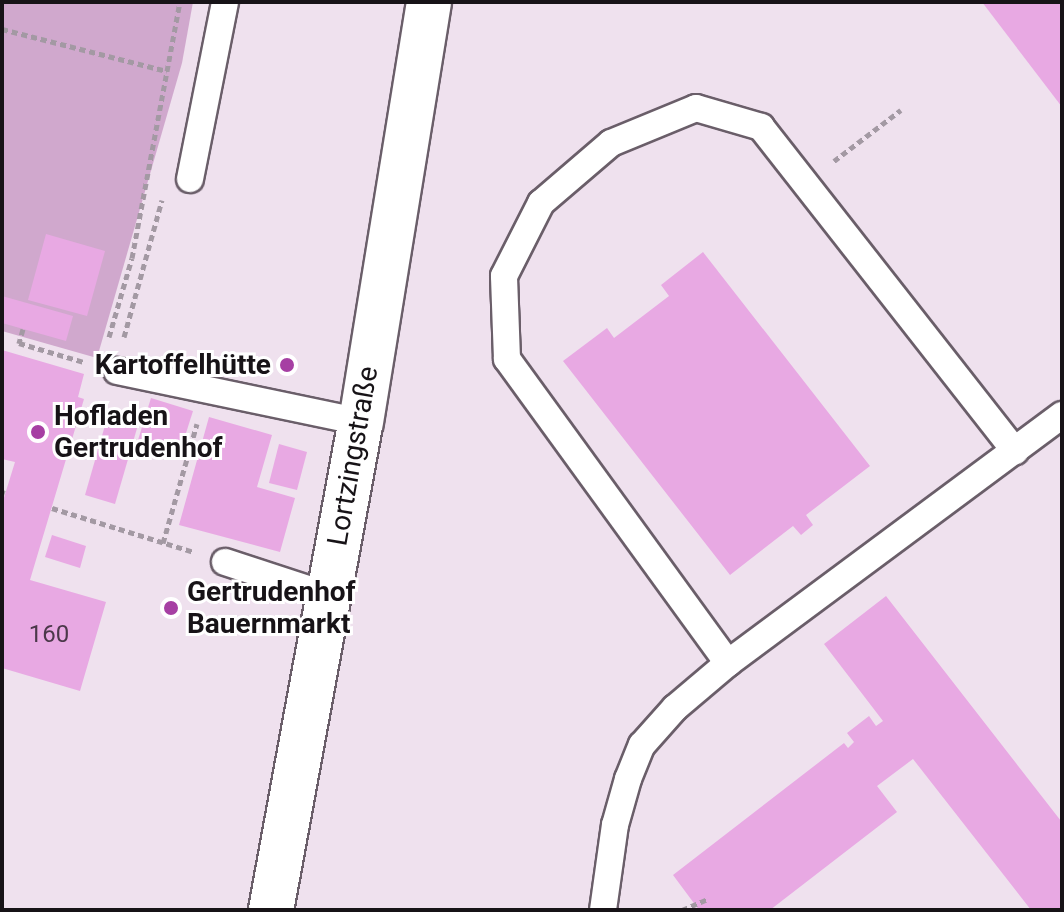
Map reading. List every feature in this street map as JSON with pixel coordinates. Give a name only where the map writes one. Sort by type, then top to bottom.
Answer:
[{"type":"street","name":"Lortzingstraße","points":[[271,910],[361,422],[429,2]]},
{"type":"lane","points":[[190,179],[225,2]]},
{"type":"lane","points":[[728,663],[507,359],[504,276],[541,203],[611,143],[696,108],[761,127],[1015,451]]},
{"type":"lane","points":[[111,369],[361,422]]},
{"type":"lane","points":[[603,910],[615,825],[642,745],[675,708],[728,663],[1062,415]]},
{"type":"lane","points":[[225,562],[329,596]]},
{"type":"path","points":[[111,369],[111,328],[132,258],[180,2]]},
{"type":"path","points":[[2,29],[167,71]]},
{"type":"path","points":[[805,184],[901,110]]},
{"type":"path","points":[[111,369],[126,332],[163,197]]},
{"type":"path","points":[[111,328],[126,332]]},
{"type":"path","points":[[23,329],[19,343],[111,369]]},
{"type":"path","points":[[163,543],[206,390]]},
{"type":"path","points":[[52,508],[225,562]]},
{"type":"path","points":[[682,910],[708,899]]},
{"type":"shaded area","points":[[2,2],[193,2],[182,63],[97,358],[2,331]]},
{"type":"building","points":[[982,2],[1062,2],[1062,107]]},
{"type":"building","points":[[46,234],[105,251],[87,316],[28,300]]},
{"type":"building","points":[[703,252],[870,466],[806,515],[813,525],[801,535],[793,526],[730,575],[563,361],[607,328],[614,338],[669,296],[661,285]]},
{"type":"building","points":[[2,296],[73,316],[66,341],[2,323]]},
{"type":"building","points":[[2,350],[84,374],[78,397],[84,399],[30,580],[106,602],[80,691],[2,668],[2,504],[15,462],[2,459]]},
{"type":"building","points":[[151,398],[193,411],[180,452],[138,440]]},
{"type":"building","points":[[110,408],[140,418],[115,504],[85,495]]},
{"type":"building","points":[[209,417],[272,435],[257,487],[295,498],[280,552],[179,525]]},
{"type":"building","points":[[279,444],[307,452],[297,490],[269,483]]},
{"type":"building","points":[[52,535],[86,546],[80,568],[45,557]]},
{"type":"building","points":[[886,596],[1061,821],[1062,910],[1031,910],[913,759],[877,786],[897,812],[770,910],[699,910],[673,875],[844,743],[848,748],[854,742],[847,733],[869,716],[876,726],[883,721],[824,644]]},
{"type":"place","name":"Kartoffelhütte","points":[[287,365]]},
{"type":"place","name":"Hofladen Gertrudenhof","points":[[38,432]]},
{"type":"place","name":"Gertrudenhof Bauernmarkt","points":[[171,608]]}]
